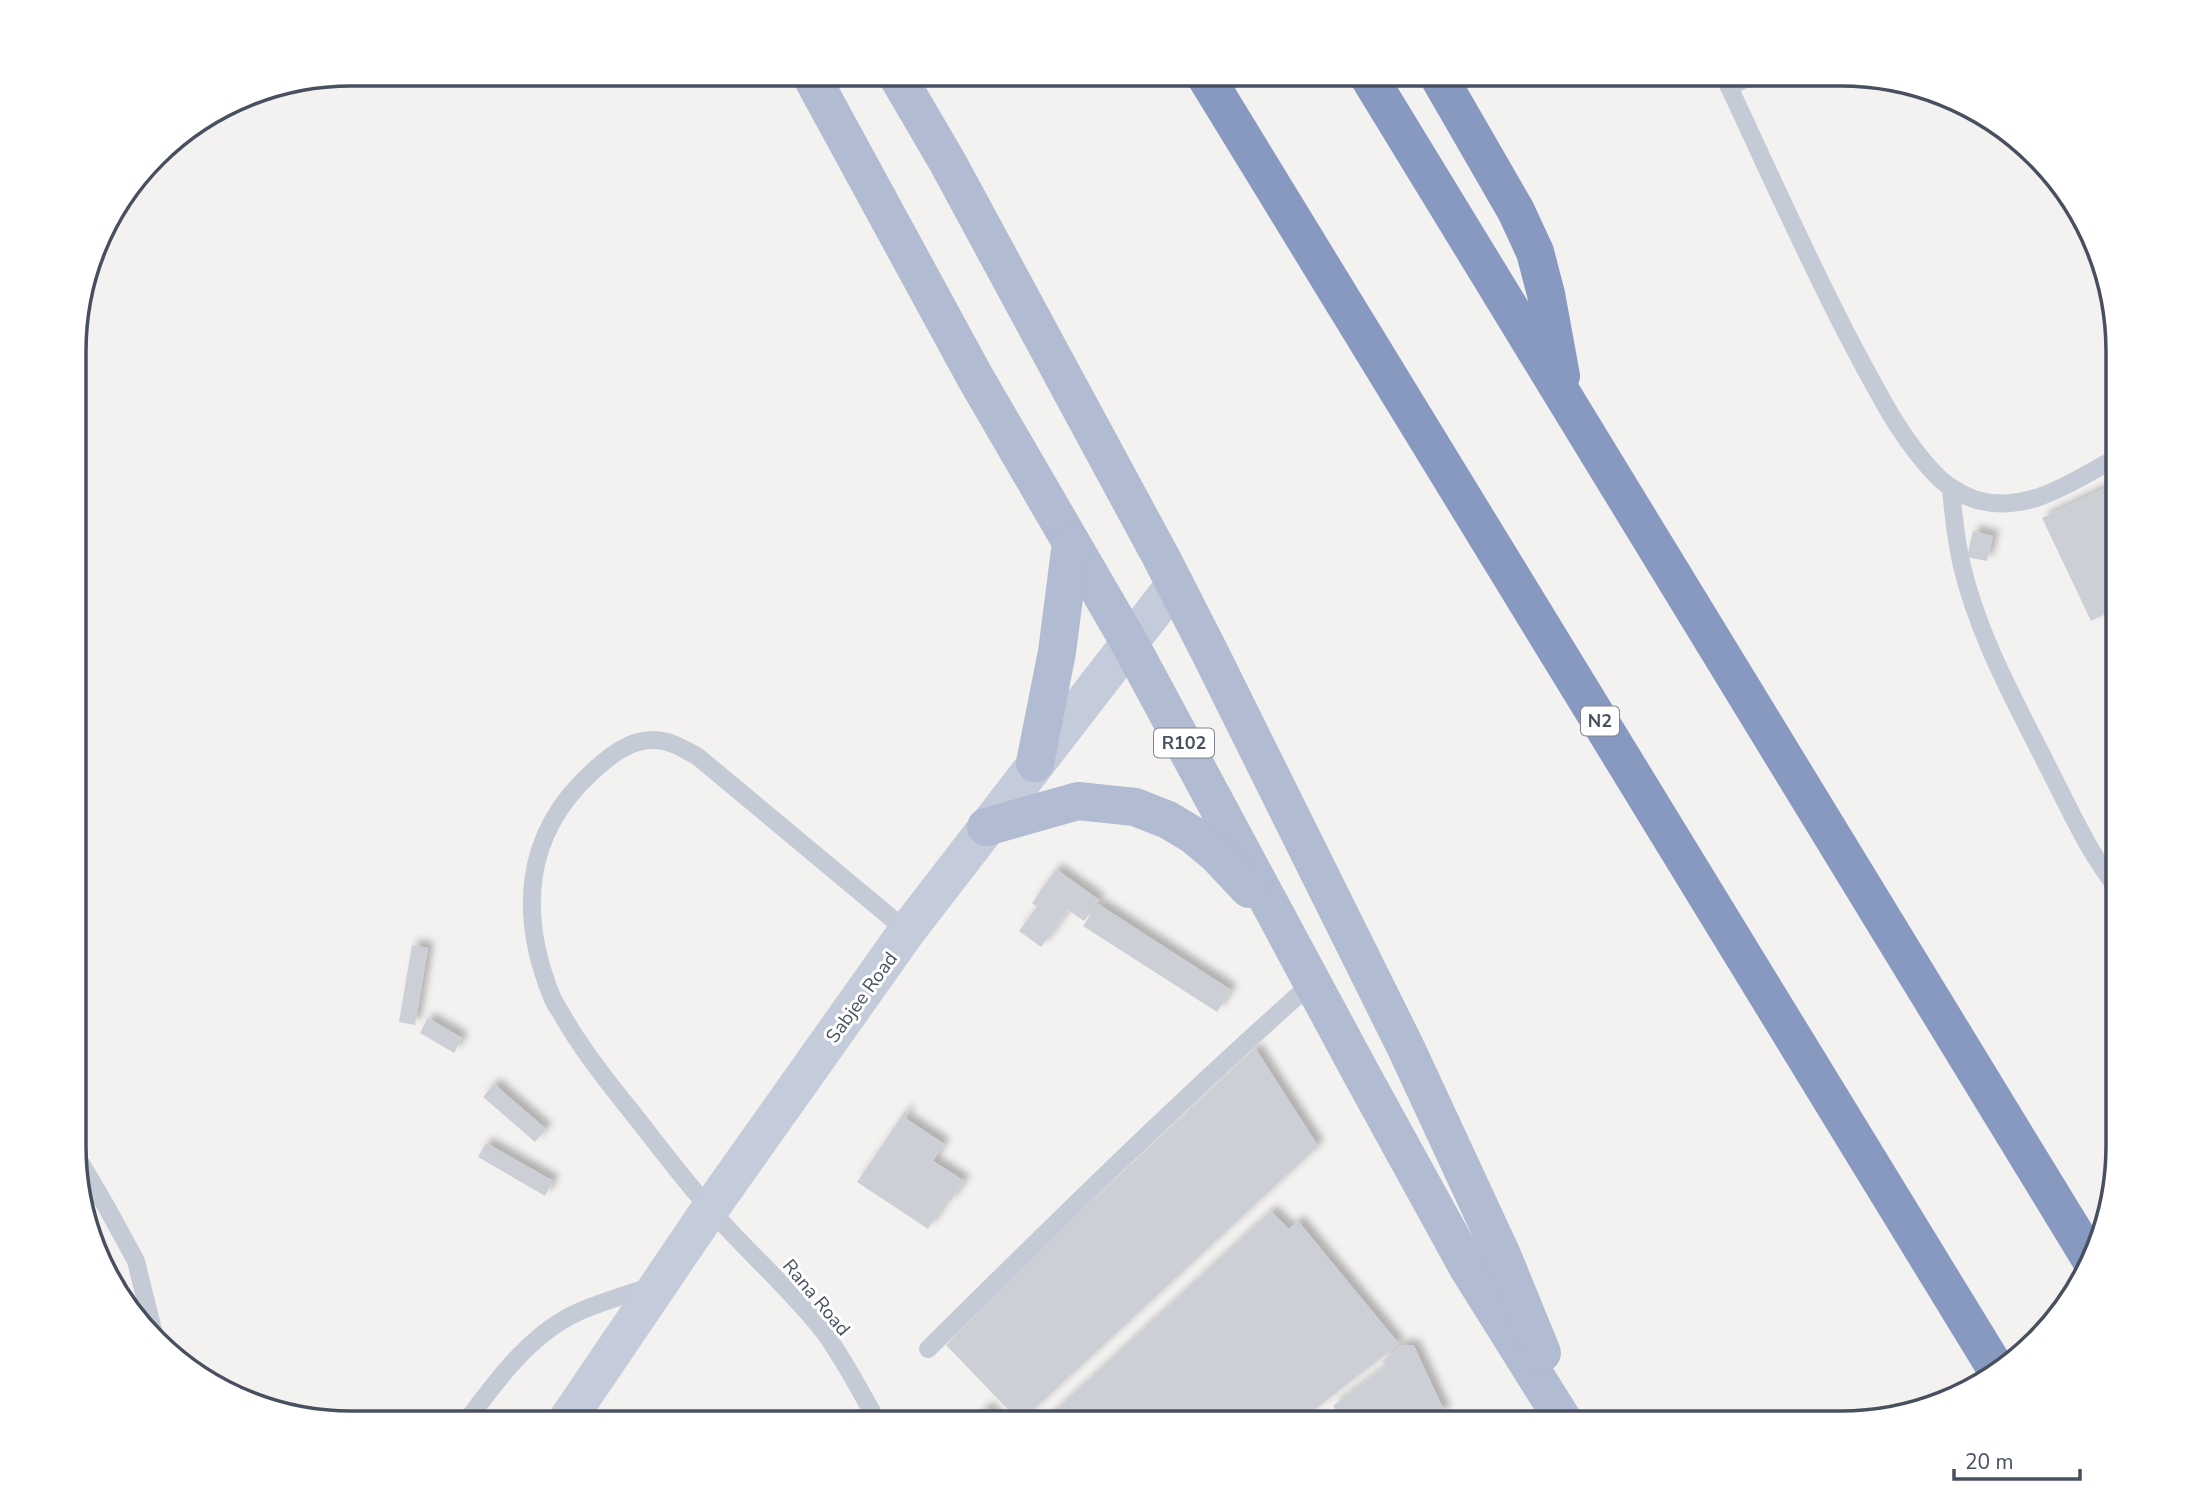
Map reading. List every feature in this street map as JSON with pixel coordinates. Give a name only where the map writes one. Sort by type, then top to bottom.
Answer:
[{"type":"highway","name":"N2","points":[[1211,86],[1993,1363]]},
{"type":"highway","points":[[1374,86],[2085,1250]]},
{"type":"highway","points":[[1444,86],[1516,211],[1535,252],[1546,294],[1563,394]]},
{"type":"main road","name":"R102","points":[[817,86],[975,377],[1129,642],[1468,1268],[1558,1411]]},
{"type":"main road","name":"R102","points":[[903,86],[948,163],[1175,584],[1406,1048],[1526,1310],[1560,1411]]},
{"type":"main road","points":[[1035,763],[1057,652],[1071,543]]},
{"type":"main road","points":[[986,827],[1078,802],[1135,807],[1168,820],[1194,835],[1217,855],[1282,924]]},
{"type":"street","name":"Sabjee Road","points":[[573,1411],[710,1209],[907,931],[1175,584]]},
{"type":"lane","points":[[1728,86],[1825,293],[1885,406],[1919,456],[1941,480],[1978,501],[2012,505],[2051,493],[2106,463]]},
{"type":"lane","points":[[1951,488],[1961,563],[1995,662],[2088,844],[2106,871]]},
{"type":"lane","name":"Rana Road","points":[[871,1411],[823,1332],[710,1209],[584,1053],[552,998],[535,942],[533,869],[540,847],[561,804],[577,785],[604,761],[630,744],[654,739],[673,744],[696,757],[907,931]]},
{"type":"lane","points":[[928,1349],[1115,1164],[1312,982]]},
{"type":"lane","points":[[87,1174],[136,1261],[149,1318]]},
{"type":"lane","points":[[474,1411],[500,1378],[547,1331],[572,1315],[659,1283]]},
{"type":"building","points":[[2106,488],[2106,614],[2091,621],[2042,518]]},
{"type":"building","points":[[1973,531],[1993,536],[1987,561],[1967,557]]},
{"type":"building","points":[[1056,869],[1099,900],[1084,921],[1068,910],[1041,947],[1019,931],[1037,907],[1032,903]]},
{"type":"building","points":[[1098,904],[1231,990],[1217,1012],[1083,926]]},
{"type":"building","points":[[412,945],[428,948],[415,1025],[399,1022]]},
{"type":"building","points":[[428,1018],[462,1038],[454,1053],[420,1033]]},
{"type":"building","points":[[1255,1048],[1318,1146],[1032,1411],[1009,1411],[946,1345],[1049,1241]]},
{"type":"building","points":[[494,1084],[546,1129],[535,1142],[483,1097]]},
{"type":"building","points":[[906,1110],[909,1112],[905,1118],[944,1144],[933,1161],[964,1181],[950,1202],[947,1200],[928,1229],[857,1182]]},
{"type":"building","points":[[486,1143],[553,1181],[545,1196],[478,1157]]},
{"type":"building","points":[[1271,1211],[1289,1229],[1298,1221],[1399,1344],[1312,1411],[1055,1411]]},
{"type":"building","points":[[1403,1345],[1414,1346],[1444,1411],[1337,1411],[1333,1406],[1386,1366],[1382,1361]]}]
